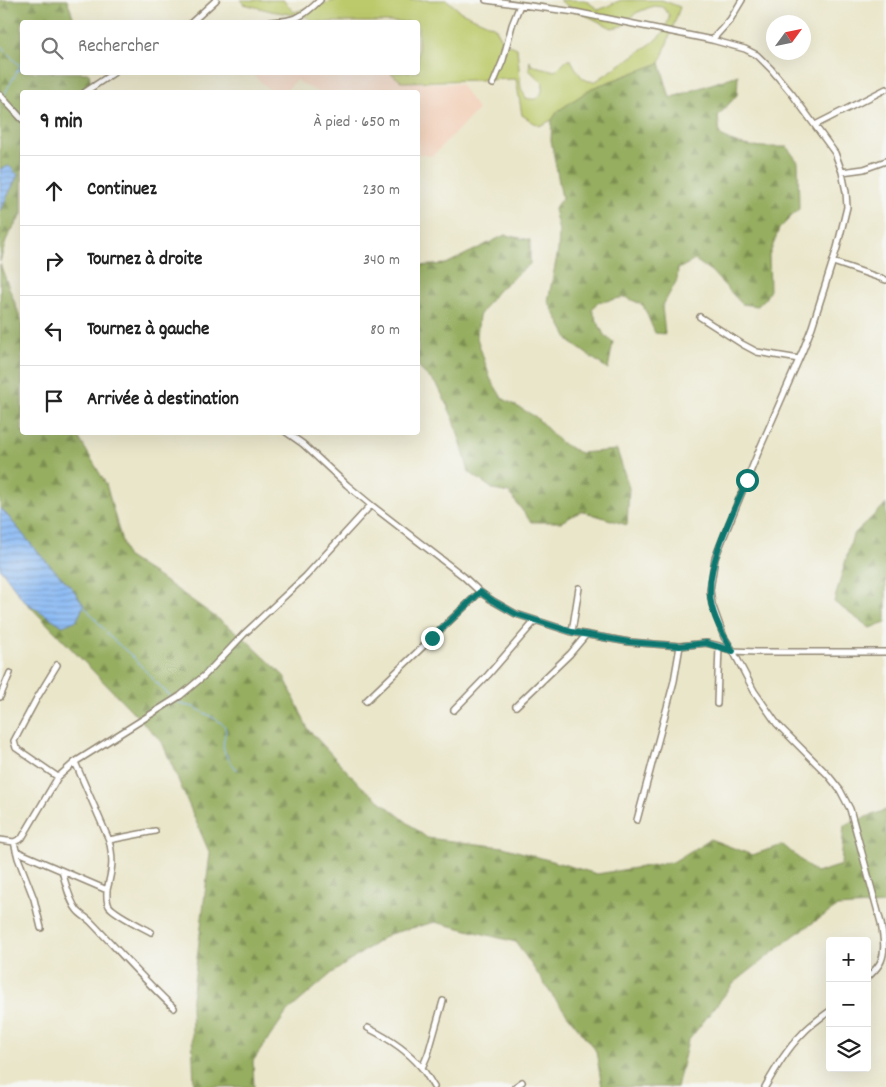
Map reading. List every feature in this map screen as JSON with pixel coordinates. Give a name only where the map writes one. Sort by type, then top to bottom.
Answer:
[{"type":"street","points":[[194,20],[216,0]]},
{"type":"street","points":[[291,20],[298,18],[320,0]]},
{"type":"street","points":[[486,0],[575,12],[712,40],[745,49],[757,56],[771,69],[792,94],[834,153],[842,172],[847,207],[833,262],[812,327],[715,558],[710,590],[712,604],[724,637],[754,691],[777,724],[828,775],[840,790],[850,809],[884,940],[881,962],[871,973]]},
{"type":"street","points":[[712,40],[730,20],[742,0]]},
{"type":"street","points":[[493,84],[503,60],[512,25],[520,5]]},
{"type":"street","points":[[88,90],[110,75]]},
{"type":"street","points":[[815,125],[886,89]]},
{"type":"street","points":[[0,95],[20,117]]},
{"type":"street","points":[[842,172],[864,169],[886,161]]},
{"type":"street","points":[[833,262],[886,280]]},
{"type":"street","points":[[700,317],[757,352],[799,359]]},
{"type":"street","points":[[290,435],[303,444],[347,485],[463,576],[480,592],[516,614],[535,621],[572,632],[629,642],[680,646],[706,643],[733,651],[886,652]]},
{"type":"street","points":[[0,840],[14,842],[22,838],[58,777],[75,762],[180,696],[205,675],[244,634],[306,576],[371,504]]},
{"type":"street","points":[[572,632],[579,588]]},
{"type":"street","points":[[366,701],[480,592]]},
{"type":"street","points":[[454,710],[488,675],[535,621]]},
{"type":"street","points":[[516,706],[570,654],[586,635]]},
{"type":"street","points":[[637,820],[674,681],[680,646]]},
{"type":"street","points":[[717,704],[719,646]]},
{"type":"street","points":[[57,664],[32,707],[14,744],[16,748],[58,777]]},
{"type":"street","points":[[0,696],[10,673]]},
{"type":"street","points":[[75,762],[110,840],[113,866],[107,890],[109,906],[134,923],[152,932]]},
{"type":"street","points":[[110,840],[155,831]]},
{"type":"street","points":[[14,842],[34,899],[41,928]]},
{"type":"street","points":[[16,850],[107,890]]},
{"type":"street","points":[[62,871],[70,898],[76,909],[90,921],[174,1008]]},
{"type":"street","points":[[422,1068],[428,1054],[443,1001]]},
{"type":"street","points":[[765,1087],[793,1044],[826,1013]]},
{"type":"street","points":[[368,1028],[386,1037],[406,1052],[422,1068],[434,1087]]},
{"type":"street","points":[[514,1087],[522,1082]]},
{"type":"shaded area","points":[[253,75],[393,75],[402,82],[460,84],[478,110],[432,156],[420,154],[420,90],[314,90],[296,80],[287,90],[270,90]]},
{"type":"green space","points":[[0,0],[67,0],[74,20],[20,20],[20,75],[89,75],[92,90],[20,90],[20,217],[7,238],[0,262],[0,211],[18,175],[9,166],[0,169]]},
{"type":"green space","points":[[241,0],[283,0],[294,12],[337,0],[447,0],[461,12],[495,27],[503,42],[517,48],[521,88],[526,98],[531,99],[539,96],[543,83],[529,70],[530,60],[531,65],[555,71],[566,60],[571,60],[584,78],[596,81],[652,43],[663,33],[669,19],[669,15],[663,7],[653,6],[636,13],[622,26],[612,28],[569,7],[559,0],[585,0],[599,10],[621,0],[662,0],[680,7],[660,63],[592,88],[558,111],[552,120],[539,126],[522,115],[516,79],[402,82],[393,75],[420,75],[420,20],[311,20],[307,17],[244,4]]},
{"type":"green space","points":[[660,63],[670,98],[738,75],[737,95],[718,116],[720,135],[727,140],[744,145],[787,147],[798,162],[799,209],[779,229],[769,256],[770,290],[758,306],[742,304],[711,271],[695,260],[678,269],[677,280],[662,307],[665,334],[655,333],[643,305],[625,297],[597,303],[592,310],[604,335],[613,342],[608,369],[570,342],[548,301],[558,251],[559,231],[554,209],[562,198],[551,140],[552,120],[558,111],[592,88]]},
{"type":"green space","points":[[505,235],[530,240],[530,264],[496,292],[479,316],[477,338],[490,378],[502,398],[536,417],[560,442],[580,453],[617,450],[629,488],[627,525],[582,511],[561,522],[531,522],[509,493],[494,490],[469,472],[454,420],[438,386],[420,368],[420,266],[446,264]]},
{"type":"green space","points":[[0,264],[20,317],[20,435],[77,435],[106,484],[126,556],[242,636],[284,676],[308,729],[361,786],[427,838],[503,847],[597,874],[673,862],[710,839],[752,855],[783,845],[816,873],[841,865],[844,825],[886,810],[886,904],[837,907],[796,934],[734,983],[688,1041],[677,1087],[602,1087],[596,1051],[552,995],[516,942],[435,922],[389,934],[332,973],[287,1012],[253,1061],[254,1087],[194,1087],[191,1006],[210,854],[162,742],[21,597],[63,626],[72,588],[42,557],[0,507]]},
{"type":"green space","points":[[886,504],[886,623],[870,628],[834,602],[853,535]]},
{"type":"water","points":[[9,166],[18,175],[0,211],[0,169]]},
{"type":"water","points":[[0,507],[42,557],[72,588],[84,605],[77,620],[63,626],[24,601],[0,568]]},
{"type":"waterway","points":[[0,45],[20,66],[4,95]]},
{"type":"waterway","points":[[84,607],[110,637],[132,656],[173,699]]},
{"type":"waterway","points":[[176,701],[194,707],[224,725],[226,731],[225,752],[237,770]]},
{"type":"route","points":[[432,638],[480,592],[516,614],[572,632],[629,642],[680,646],[706,643],[733,651],[718,624],[710,590],[715,558],[747,480]]}]
